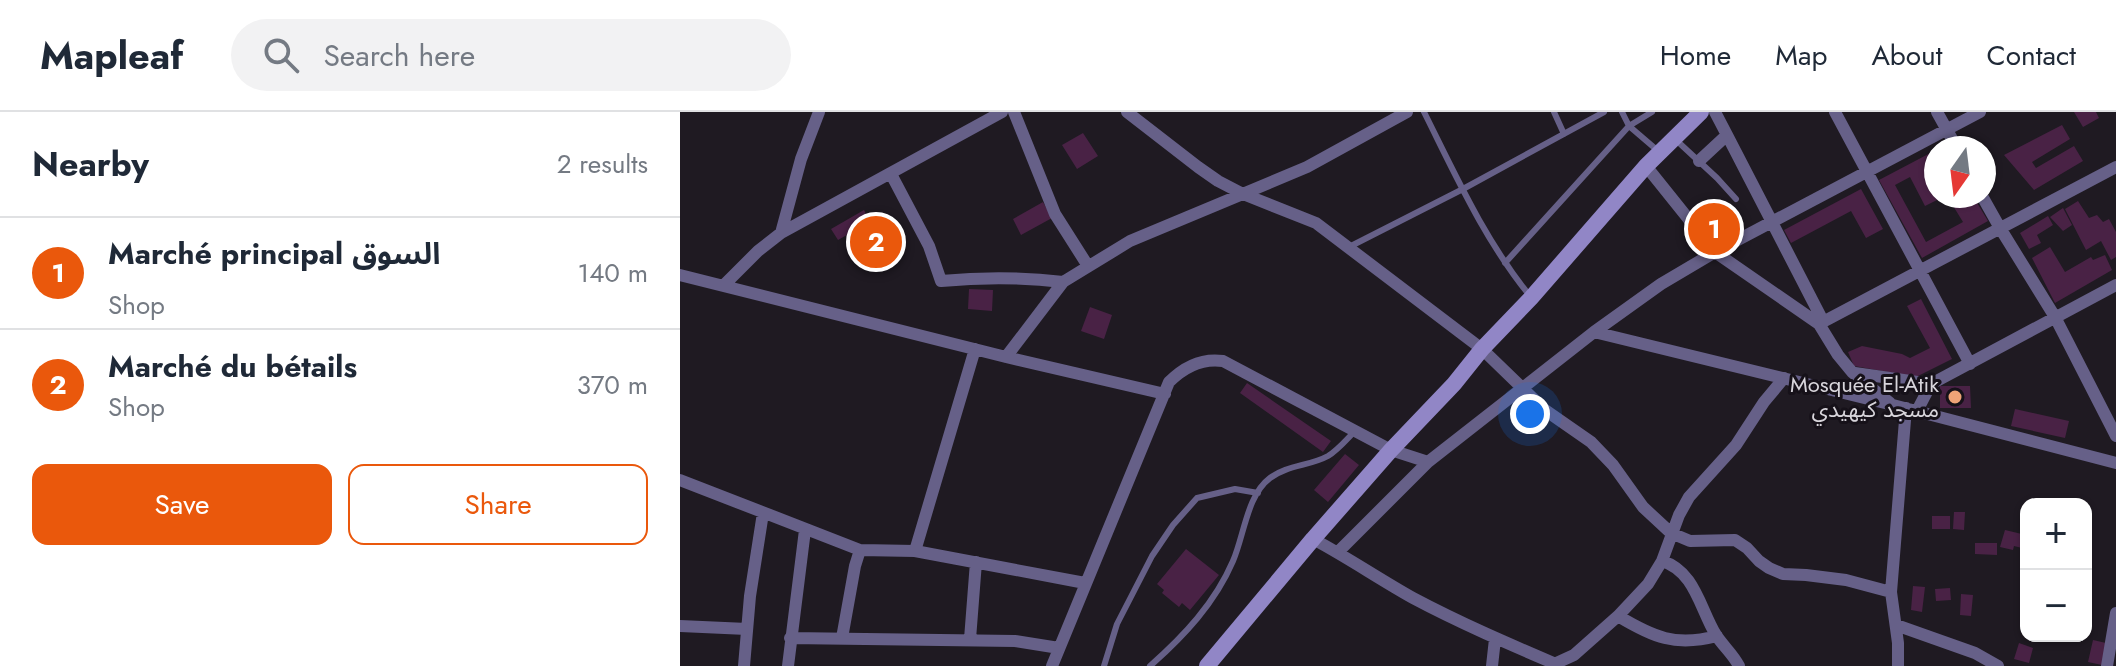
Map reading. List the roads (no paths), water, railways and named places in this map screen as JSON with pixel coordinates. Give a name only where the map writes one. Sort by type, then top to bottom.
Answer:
[{"type":"street","points":[[781,233],[801,159],[819,112]]},
{"type":"street","points":[[724,285],[781,233],[1002,112]]},
{"type":"street","points":[[1014,112],[1055,214],[1088,266]]},
{"type":"street","points":[[1127,112],[1198,167],[1243,194],[1316,223],[1482,349],[1545,410],[1591,442],[1613,465],[1643,507],[1671,533],[1690,541],[1735,540],[1759,561],[1783,574],[1846,580],[1891,592]]},
{"type":"street","points":[[1006,357],[1063,282],[1088,266],[1130,241],[1307,167],[1407,112]]},
{"type":"street","points":[[1207,666],[1391,450],[1454,384],[1646,166],[1701,112]]},
{"type":"street","points":[[1715,112],[1838,355],[1852,372],[1905,408]]},
{"type":"street","points":[[1835,112],[1970,364]]},
{"type":"street","points":[[1937,112],[1951,136]]},
{"type":"street","points":[[1338,552],[1428,462],[1594,332],[1661,284],[1715,252],[1980,112]]},
{"type":"street","points":[[1699,161],[1727,135]]},
{"type":"street","points":[[1646,166],[1715,252],[1821,323]]},
{"type":"street","points":[[1821,323],[2116,167]]},
{"type":"street","points":[[891,174],[929,246],[941,281],[1018,277],[1063,282]]},
{"type":"street","points":[[1989,208],[2055,317],[2116,436]]},
{"type":"street","points":[[680,275],[1165,394]]},
{"type":"street","points":[[1898,666],[1891,592],[1905,408],[1931,384],[2116,285]]},
{"type":"street","points":[[1594,332],[2116,463]]},
{"type":"street","points":[[915,551],[975,349]]},
{"type":"street","points":[[1052,666],[1169,382],[1185,369],[1211,359],[1223,361],[1391,450],[1428,462]]},
{"type":"street","points":[[1852,372],[1931,384]]},
{"type":"street","points":[[1313,539],[1415,599],[1556,665],[1574,655],[1648,584],[1662,561],[1671,533],[1689,497],[1736,445],[1784,378]]},
{"type":"street","points":[[680,480],[860,550],[915,551],[1085,583]]},
{"type":"street","points":[[744,666],[763,513]]},
{"type":"street","points":[[788,666],[805,530]]},
{"type":"street","points":[[842,638],[860,550]]},
{"type":"street","points":[[1662,561],[1682,572],[1717,636],[1739,666]]},
{"type":"street","points":[[970,639],[976,562]]},
{"type":"street","points":[[2110,662],[2116,613]]},
{"type":"street","points":[[1618,616],[1642,630],[1682,641],[1717,636]]},
{"type":"street","points":[[1896,625],[1975,653],[1998,666]]},
{"type":"street","points":[[680,626],[747,629]]},
{"type":"street","points":[[790,638],[970,639],[1015,641],[1059,648]]},
{"type":"street","points":[[1492,666],[1495,639]]},
{"type":"lane","points":[[1424,112],[1505,263],[1531,298]]},
{"type":"lane","points":[[1554,112],[1564,134]]},
{"type":"lane","points":[[1348,247],[1604,112]]},
{"type":"lane","points":[[1622,112],[1629,126],[1659,153]]},
{"type":"lane","points":[[1505,263],[1629,126],[1652,112]]},
{"type":"lane","points":[[1674,139],[1736,199]]},
{"type":"lane","points":[[1150,666],[1212,602],[1234,560],[1249,508],[1270,478],[1300,464],[1328,456],[1355,431]]},
{"type":"lane","points":[[1104,666],[1117,624],[1152,556],[1173,525],[1197,498],[1235,489],[1258,493]]},
{"type":"place","name":"Marché principal السوق","points":[[1714,229]]},
{"type":"place","name":"Marché du bétails","points":[[876,242]]},
{"type":"place","name":"Mosquée El-Atik مسجد كيهيدي","points":[[1955,397]]}]
